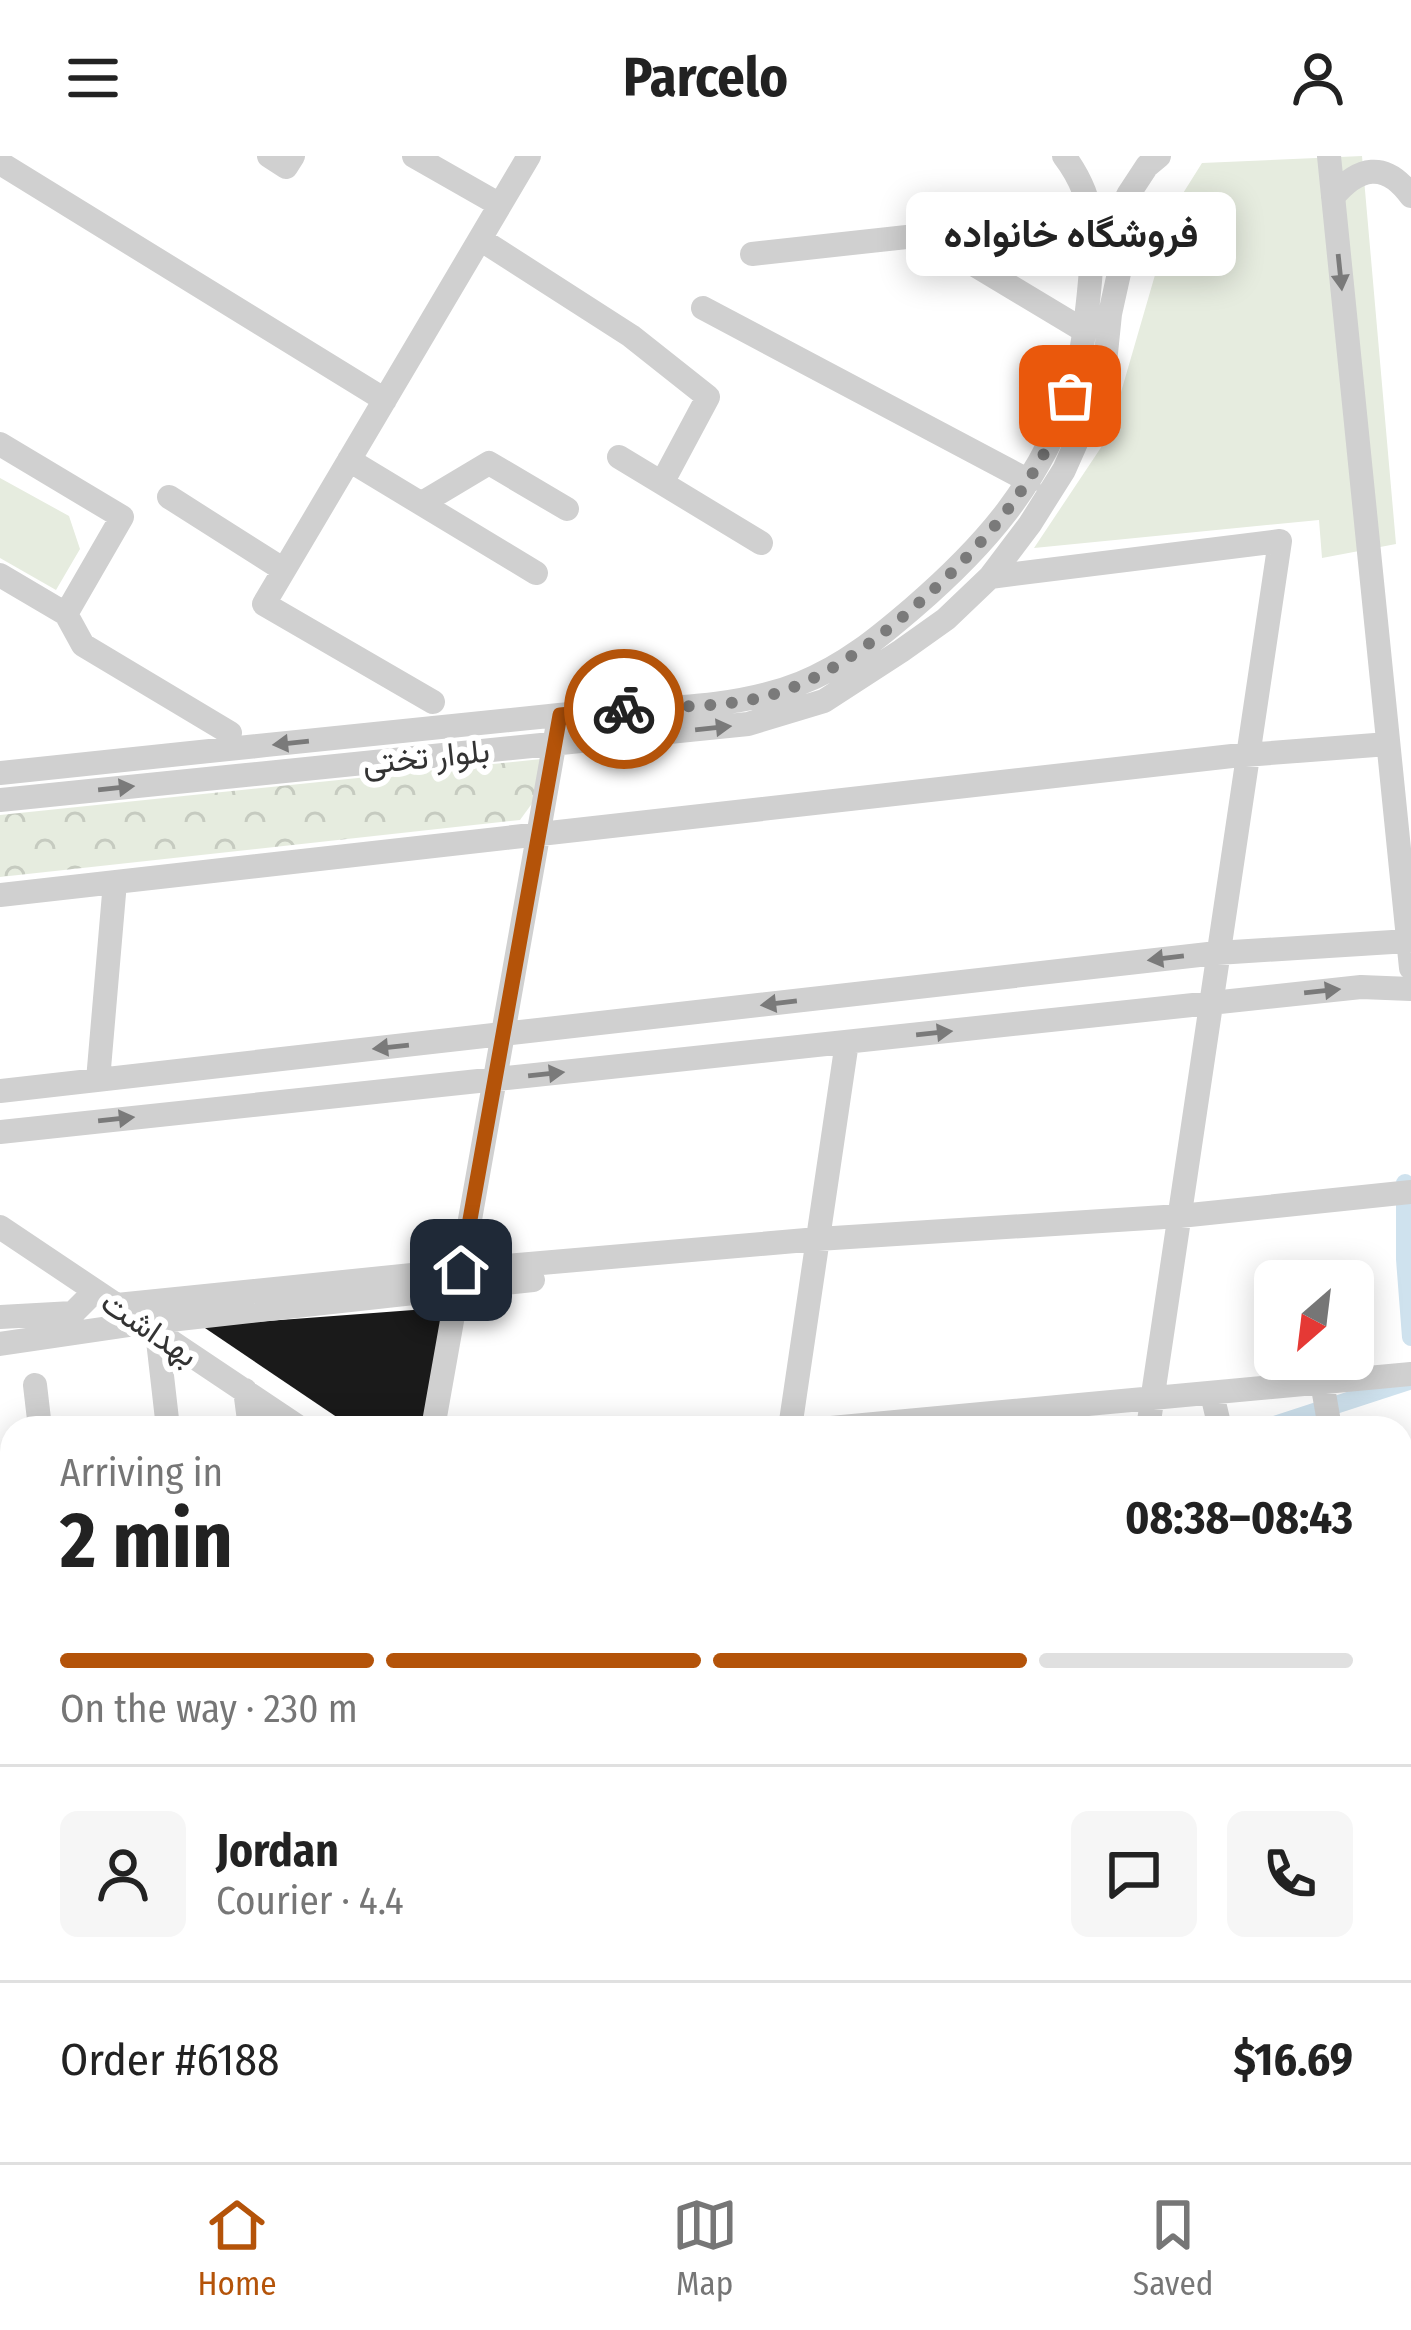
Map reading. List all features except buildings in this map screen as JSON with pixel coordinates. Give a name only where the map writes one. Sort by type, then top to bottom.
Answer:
[{"type":"street","points":[[268,156],[286,166],[292,156]]},
{"type":"street","points":[[414,156],[500,205]]},
{"type":"street","points":[[433,702],[264,604],[530,156]]},
{"type":"street","name":"بلوار تختی","points":[[0,773],[731,701],[769,695],[846,661],[966,562],[1007,515],[1061,420],[1079,372],[1093,228],[1080,178],[1064,156]]},
{"type":"street","name":"بلوار تختی","points":[[0,800],[748,724],[824,701],[946,619],[990,577],[1053,488],[1103,382],[1110,314],[1127,237],[1128,195],[1159,156]]},
{"type":"street","points":[[1329,156],[1411,968]]},
{"type":"street","points":[[0,164],[385,400]]},
{"type":"street","points":[[1333,197],[1351,175],[1369,171],[1390,176],[1411,196]]},
{"type":"street","points":[[752,254],[925,235],[1083,330]]},
{"type":"street","points":[[480,239],[631,336],[708,397],[662,483]]},
{"type":"street","points":[[703,308],[1028,481]]},
{"type":"street","points":[[0,443],[122,517],[66,614]]},
{"type":"street","points":[[619,457],[761,543]]},
{"type":"street","points":[[350,460],[536,573]]},
{"type":"street","points":[[422,503],[489,463],[567,509]]},
{"type":"street","points":[[169,497],[284,570]]},
{"type":"street","points":[[990,577],[1280,541],[1150,1416]]},
{"type":"street","points":[[0,574],[66,614],[82,645],[230,733]]},
{"type":"street","points":[[435,1416],[560,715]]},
{"type":"street","points":[[0,895],[1247,754],[1388,744]]},
{"type":"street","points":[[98,1080],[115,882]]},
{"type":"street","points":[[0,1091],[1216,952],[1408,940]]},
{"type":"street","points":[[0,1132],[1360,987],[1411,989]]},
{"type":"street","points":[[792,1416],[848,1042]]},
{"type":"street","points":[[117,1305],[1180,1216],[1411,1192]]},
{"type":"street","name":"بهداشت","points":[[0,1227],[244,1390],[273,1416]]},
{"type":"street","points":[[0,1344],[150,1328],[459,1278]]},
{"type":"street","points":[[0,1316],[73,1313],[95,1291]]},
{"type":"street","points":[[150,1328],[166,1416]]},
{"type":"street","points":[[969,1416],[1411,1374]]},
{"type":"street","points":[[1322,1382],[1328,1416]]},
{"type":"street","points":[[35,1385],[39,1416]]},
{"type":"street","points":[[244,1390],[248,1416]]},
{"type":"street","points":[[1212,1394],[1217,1416]]},
{"type":"green space","points":[[1362,156],[1396,544],[1322,558],[1319,520],[1034,548],[1108,437],[1175,206],[1202,163]]},
{"type":"green space","points":[[0,478],[69,516],[80,549],[56,590],[0,558]]},
{"type":"green space","points":[[551,758],[544,787],[520,820],[0,877],[0,815]]},
{"type":"waterway","points":[[1405,1183],[1411,1337]]},
{"type":"waterway","points":[[1302,1416],[1409,1381]]},
{"type":"way so far","points":[[624,709],[769,695],[846,661],[966,562],[1007,515],[1042,461],[1070,396]]},
{"type":"place","name":"فروشگاه خانواده","points":[[1070,396]]},
{"type":"route","points":[[461,1270],[560,715],[624,709]]}]
